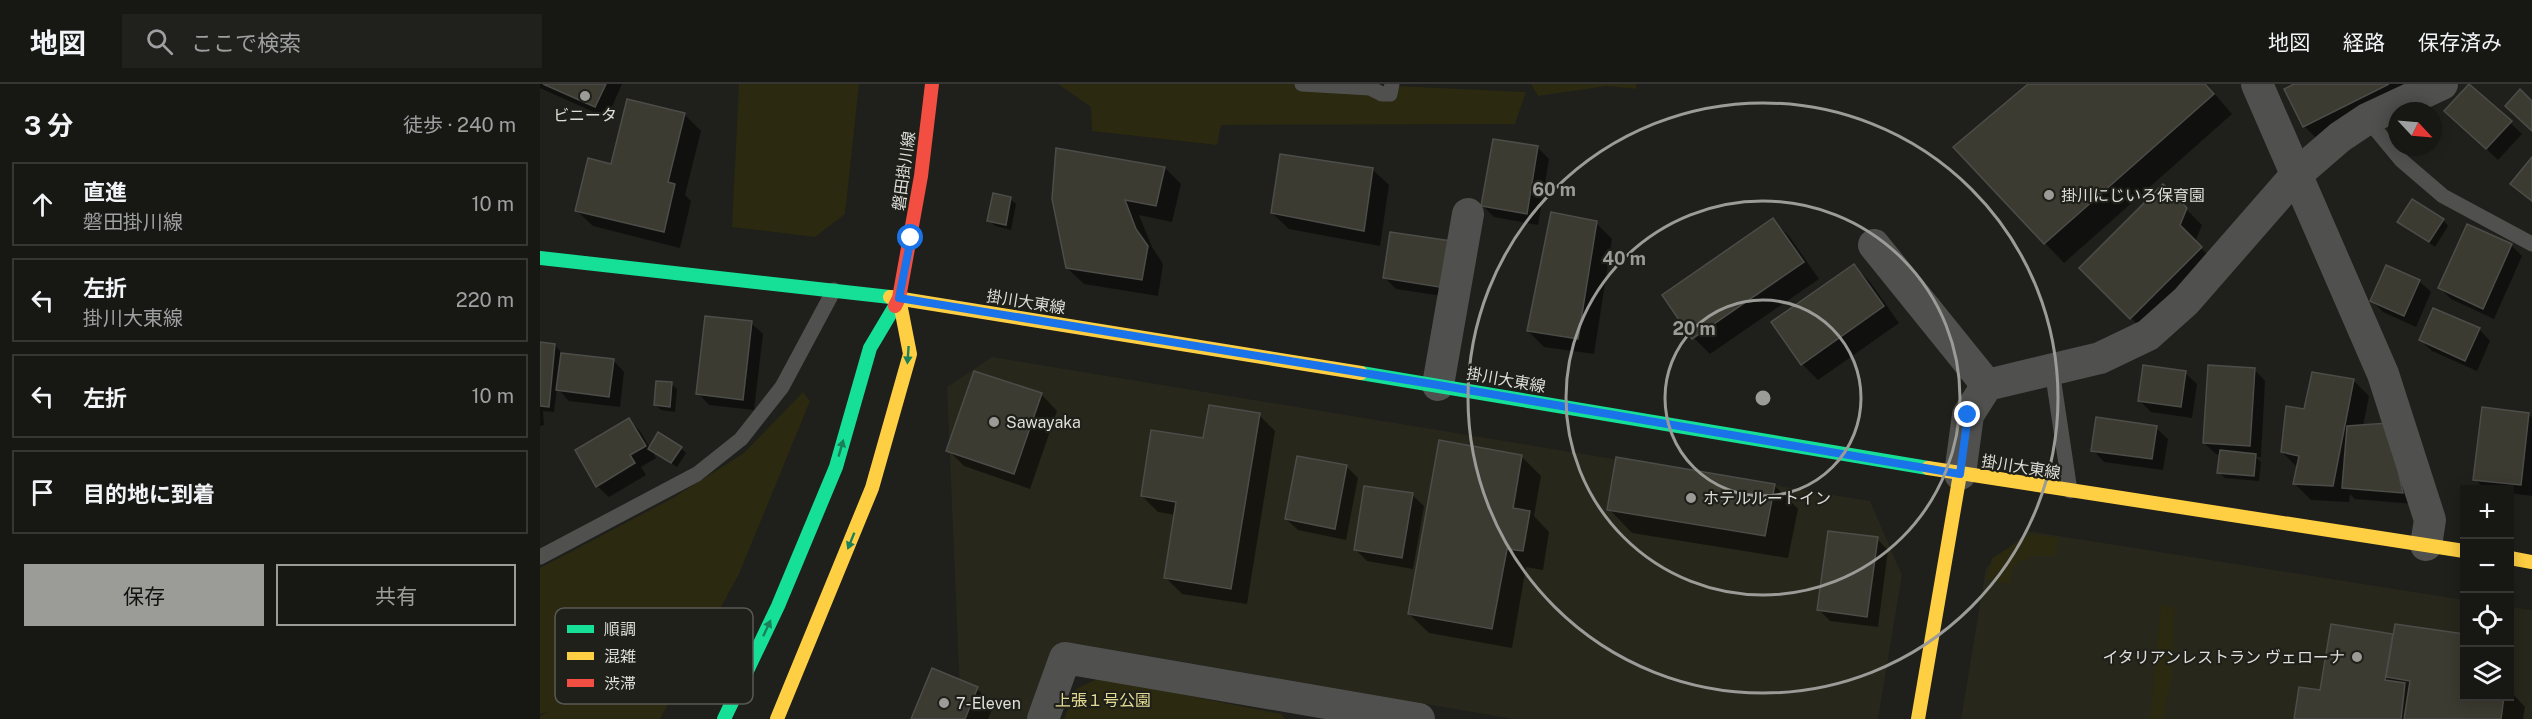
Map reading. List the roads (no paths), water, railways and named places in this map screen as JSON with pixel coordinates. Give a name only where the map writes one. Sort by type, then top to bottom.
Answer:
[{"type":"main road","name":"磐田掛川線","points":[[899,298],[921,176],[932,84]]},
{"type":"main road","name":"掛川大東線","points":[[540,258],[899,298],[1438,385],[1960,474],[2460,550]]},
{"type":"main road","points":[[753,658],[778,606],[831,478],[870,348],[899,298]]},
{"type":"main road","points":[[777,719],[875,477],[910,354],[899,298]]},
{"type":"main road","points":[[1918,719],[1960,474]]},
{"type":"main road","points":[[2514,559],[2532,562]]},
{"type":"main road","points":[[724,719],[731,704]]},
{"type":"street","points":[[2257,84],[2383,374],[2430,520],[2426,545]]},
{"type":"street","points":[[1960,474],[1968,415],[1987,385],[2100,358],[2148,335],[2186,301],[2296,175],[2340,137],[2367,120],[2442,84]]},
{"type":"street","points":[[1438,385],[1468,214]]},
{"type":"street","points":[[1874,245],[1987,385]]},
{"type":"street","points":[[1043,719],[1065,657],[1334,712],[1419,719]]},
{"type":"lane","points":[[1302,84],[1370,88],[1382,94],[1390,94],[1392,84]]},
{"type":"lane","points":[[2367,120],[2401,160],[2444,196],[2532,244]]},
{"type":"lane","points":[[540,557],[697,474],[741,439],[782,387],[834,290]]},
{"type":"lane","points":[[2052,370],[2070,491]]},
{"type":"place","name":"ビニータ","points":[[585,96]]},
{"type":"place","name":"掛川にじいろ保育園","points":[[2049,195]]},
{"type":"place","name":"Sawayaka","points":[[994,422]]},
{"type":"place","name":"ホテルルートイン","points":[[1691,498]]},
{"type":"place","name":"イタリアンレストラン ヴェローナ","points":[[2357,657]]},
{"type":"place","name":"7-Eleven","points":[[944,703]]},
{"type":"park label","name":"上張１号公園","points":[[1103,700]]}]
